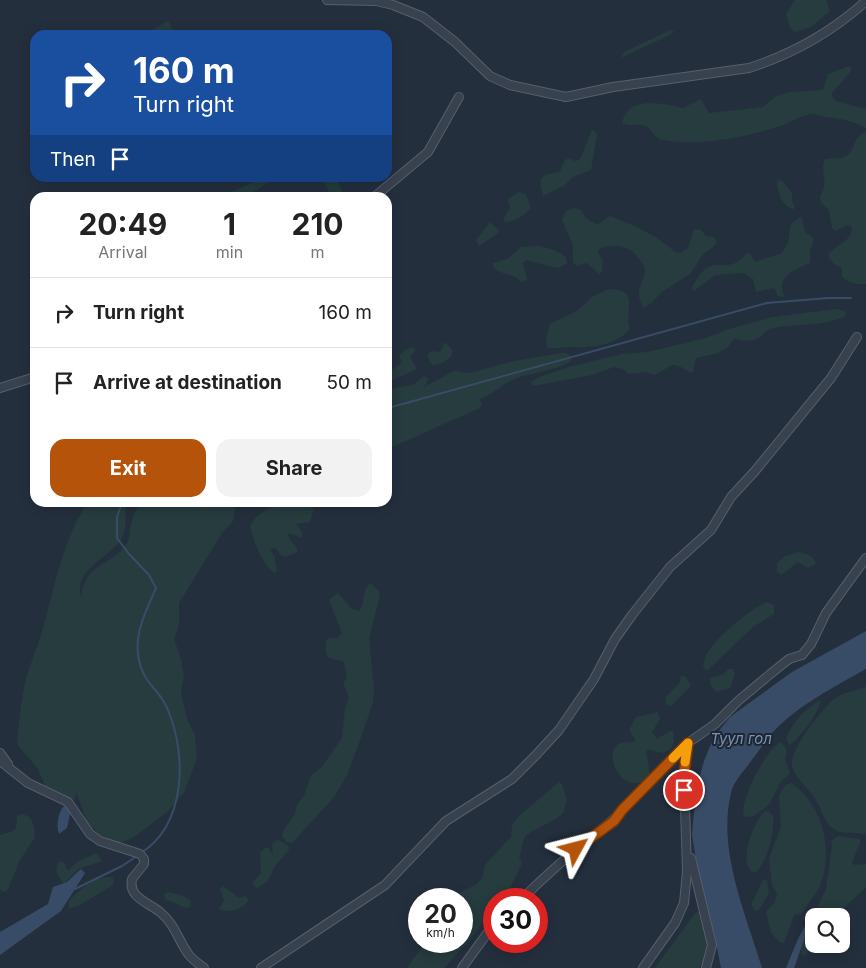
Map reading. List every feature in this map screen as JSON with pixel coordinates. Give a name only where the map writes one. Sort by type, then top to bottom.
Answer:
[{"type":"street","points":[[327,0],[376,1],[423,17],[455,42],[490,76],[510,85],[566,97],[613,87],[748,68],[767,62],[813,40],[843,20],[866,1]]},
{"type":"street","points":[[380,192],[428,152],[459,97]]},
{"type":"street","points":[[261,968],[385,885],[446,821],[512,779],[536,755],[559,730],[594,679],[615,639],[632,615],[670,567],[711,530],[731,497],[755,471],[831,378],[857,337]]},
{"type":"street","points":[[0,388],[30,379]]},
{"type":"street","points":[[533,888],[545,875],[564,862],[586,840],[614,821],[622,810],[688,743],[715,724],[738,700],[789,659],[802,655],[811,644],[826,613],[866,558]]},
{"type":"street","points":[[643,968],[675,923],[684,903],[687,844],[684,774],[688,743]]},
{"type":"street","points":[[0,753],[13,771]]},
{"type":"street","points":[[0,761],[28,783],[68,802],[90,834],[100,841],[140,854],[144,859],[144,864],[132,879],[133,892],[138,899],[161,912],[176,929],[190,956],[204,968]]},
{"type":"street","points":[[687,844],[712,945],[706,968]]},
{"type":"street","points":[[462,968],[483,939]]},
{"type":"green space","points":[[795,0],[826,0],[830,11],[811,27],[795,32],[790,27],[786,14]]},
{"type":"green space","points":[[168,21],[173,30],[151,30]]},
{"type":"green space","points":[[670,30],[674,31],[670,35],[620,58],[624,52]]},
{"type":"green space","points":[[849,66],[851,71],[832,93],[832,97],[836,101],[866,109],[866,128],[846,120],[811,114],[754,134],[721,140],[688,142],[659,139],[649,128],[622,123],[626,114],[639,104],[657,103],[683,108],[701,99],[709,113],[763,107],[776,96],[791,92],[823,90],[828,74]]},
{"type":"green space","points":[[592,130],[597,135],[591,170],[573,177],[565,185],[543,196],[540,184],[542,178],[548,174],[560,171],[565,160],[569,158],[574,161],[580,159]]},
{"type":"green space","points":[[866,132],[866,284],[859,284],[845,279],[842,276],[842,268],[834,264],[828,256],[849,237],[852,227],[848,225],[835,231],[832,228],[829,210],[821,203],[820,196],[824,186],[823,164],[825,159],[846,156],[852,150],[858,137]]},
{"type":"green space","points":[[778,180],[782,181],[792,193],[794,209],[786,206],[783,202],[777,184]]},
{"type":"green space","points":[[254,182],[269,182],[253,192],[231,192]]},
{"type":"green space","points":[[324,182],[338,182],[343,192],[329,192]]},
{"type":"green space","points":[[518,192],[526,194],[531,208],[520,218],[505,222],[503,219],[510,208],[508,199]]},
{"type":"green space","points":[[575,208],[581,210],[588,219],[598,224],[610,216],[627,223],[653,236],[675,252],[680,253],[688,248],[694,229],[701,230],[706,236],[714,237],[717,242],[704,253],[690,274],[662,292],[644,308],[639,293],[645,270],[640,260],[632,251],[616,246],[599,249],[598,252],[603,261],[602,272],[599,274],[587,263],[577,266],[573,262],[573,245],[562,220],[566,211]]},
{"type":"green space","points":[[800,217],[802,218],[805,232],[813,238],[810,263],[793,271],[786,277],[782,286],[784,297],[778,296],[774,288],[756,292],[753,279],[744,273],[715,275],[694,291],[692,289],[693,284],[702,272],[712,266],[733,264],[748,253],[750,253],[755,262],[782,253],[788,243],[791,224]]},
{"type":"green space","points":[[490,222],[499,230],[498,233],[479,246],[476,240]]},
{"type":"green space","points":[[539,246],[566,257],[567,263],[558,268],[526,260],[523,263],[527,279],[522,283],[493,266],[493,263],[509,258],[521,247]]},
{"type":"green space","points":[[609,289],[619,290],[628,297],[630,329],[624,335],[603,345],[547,347],[546,339],[550,324],[577,311],[592,297]]},
{"type":"green space","points":[[837,309],[847,314],[833,321],[823,323],[771,329],[754,340],[734,339],[728,347],[718,353],[696,358],[691,373],[675,365],[654,375],[647,372],[629,374],[623,369],[614,367],[592,375],[533,386],[531,382],[539,377],[569,367],[622,354],[647,352],[706,338],[729,329],[772,317]]},
{"type":"green space","points":[[444,343],[453,351],[451,357],[440,364],[432,365],[428,354],[431,351],[440,352]]},
{"type":"green space","points":[[411,347],[416,349],[410,357],[417,369],[392,380],[392,370],[402,362],[399,355]]},
{"type":"green space","points":[[561,353],[567,353],[570,356],[570,362],[512,380],[479,399],[482,403],[480,408],[392,447],[393,388],[413,385],[424,376],[429,379],[424,387],[454,371],[470,373],[514,361]]},
{"type":"green space","points":[[85,507],[126,507],[124,534],[117,545],[95,564],[83,578],[80,587],[81,597],[84,585],[93,570],[121,551],[127,543],[130,526],[138,507],[235,507],[233,521],[222,533],[179,603],[179,625],[174,639],[181,659],[184,676],[181,693],[187,719],[195,735],[197,758],[184,793],[167,812],[134,837],[123,842],[115,842],[100,835],[87,822],[76,792],[75,799],[71,801],[46,788],[38,769],[17,744],[21,703],[26,679],[42,632],[66,546]]},
{"type":"green space","points":[[270,507],[311,507],[314,509],[310,522],[296,524],[303,533],[301,538],[288,533],[289,538],[297,548],[297,552],[286,557],[281,555],[275,548],[270,549],[275,558],[277,572],[275,573],[263,559],[253,538],[250,526],[256,517]]},
{"type":"green space","points":[[799,552],[809,555],[816,564],[808,568],[798,562],[781,575],[777,572],[777,563],[785,556]]},
{"type":"green space","points":[[370,583],[378,590],[380,596],[369,638],[374,689],[373,702],[348,773],[335,796],[292,843],[286,842],[282,836],[283,831],[295,814],[297,805],[305,794],[312,774],[321,768],[342,738],[345,708],[349,697],[344,685],[344,681],[347,678],[344,662],[329,658],[326,652],[326,640],[338,638],[342,633],[329,600],[338,593],[352,609],[359,611],[365,590]]},
{"type":"green space","points":[[767,602],[774,605],[774,614],[753,627],[707,671],[703,667],[705,657],[712,646],[726,631],[760,605]]},
{"type":"green space","points":[[729,669],[733,669],[735,673],[730,688],[716,692],[710,684],[710,678],[722,675]]},
{"type":"green space","points":[[681,675],[686,677],[691,686],[671,706],[666,704],[665,698],[680,682]]},
{"type":"green space","points":[[866,687],[866,833],[863,834],[837,831],[829,825],[814,797],[796,774],[792,766],[792,759],[807,730],[834,699]]},
{"type":"green space","points":[[820,700],[820,704],[809,724],[798,738],[789,745],[786,739],[795,722],[804,712]]},
{"type":"green space","points":[[658,712],[660,719],[652,732],[657,739],[673,731],[674,741],[671,749],[663,753],[646,751],[649,768],[648,777],[641,782],[627,781],[617,771],[612,757],[613,750],[619,744],[636,741],[629,730],[636,717]]},
{"type":"green space","points":[[781,742],[787,750],[785,759],[790,774],[781,781],[770,803],[765,808],[754,816],[744,817],[743,810],[749,788],[768,754]]},
{"type":"green space","points":[[559,782],[562,784],[567,800],[563,813],[525,837],[519,857],[522,863],[510,888],[483,888],[483,923],[473,936],[473,888],[469,888],[477,884],[482,878],[485,865],[511,837],[512,825],[519,816]]},
{"type":"green space","points":[[791,783],[811,803],[823,830],[826,860],[824,874],[818,890],[801,914],[794,915],[784,943],[781,943],[771,933],[766,912],[775,902],[777,894],[772,885],[769,858],[781,827],[779,796],[785,785]]},
{"type":"green space","points":[[765,811],[768,811],[773,816],[771,838],[763,863],[754,873],[749,868],[747,852],[752,833]]},
{"type":"green space","points":[[21,814],[31,819],[35,837],[20,860],[7,891],[3,892],[0,889],[0,835],[13,831],[16,828],[17,816]]},
{"type":"green space","points":[[838,836],[860,839],[852,862],[854,865],[866,864],[866,887],[844,908],[817,908],[826,889],[832,846],[831,841]]},
{"type":"green space","points":[[279,840],[288,846],[289,850],[275,866],[268,881],[257,888],[252,883],[261,873],[260,853],[268,847],[273,855],[272,845],[275,841]]},
{"type":"green space","points":[[97,853],[102,861],[78,869],[64,884],[58,876],[56,870],[60,861],[65,863],[67,870],[69,870],[78,861]]},
{"type":"green space","points":[[112,877],[113,885],[78,906],[68,909],[69,901],[83,888],[100,878]]},
{"type":"green space","points":[[764,879],[767,880],[769,893],[759,910],[755,911],[751,904]]},
{"type":"green space","points":[[223,886],[239,898],[245,896],[249,900],[236,910],[227,911],[219,909],[224,900],[220,889]]},
{"type":"green space","points":[[168,892],[181,895],[190,900],[191,907],[186,908],[165,899],[164,894]]},
{"type":"green space","points":[[700,911],[709,947],[705,964],[699,968],[655,968],[695,913]]},
{"type":"green space","points":[[805,936],[805,953],[807,953],[805,956],[802,955],[801,948]]},
{"type":"green space","points":[[418,953],[458,953],[444,968],[407,968]]},
{"type":"water","name":"Туул гол","points":[[866,631],[866,669],[818,697],[784,721],[768,738],[732,789],[728,815],[730,859],[741,904],[762,968],[721,968],[714,932],[704,907],[692,835],[696,790],[704,761],[714,737],[730,717],[792,672]]},
{"type":"water","points":[[64,806],[69,809],[70,814],[67,828],[59,834],[58,819]]},
{"type":"water","points":[[81,869],[85,873],[61,911],[0,955],[0,932],[48,904],[53,887],[67,882]]},
{"type":"water","points":[[805,926],[805,937],[794,968],[786,968]]},
{"type":"waterway","points":[[392,407],[767,303],[851,298]]},
{"type":"waterway","points":[[120,507],[117,517],[117,538],[149,575],[156,588],[140,629],[138,654],[143,673],[168,710],[174,728],[180,768],[174,807],[167,825],[156,840],[141,853]]},
{"type":"waterway","points":[[75,889],[122,866],[137,856]]},
{"type":"slow traffic","points":[[673,758],[688,743],[685,762]]},
{"type":"route","points":[[576,849],[614,821],[622,810],[688,743],[684,790]]}]
